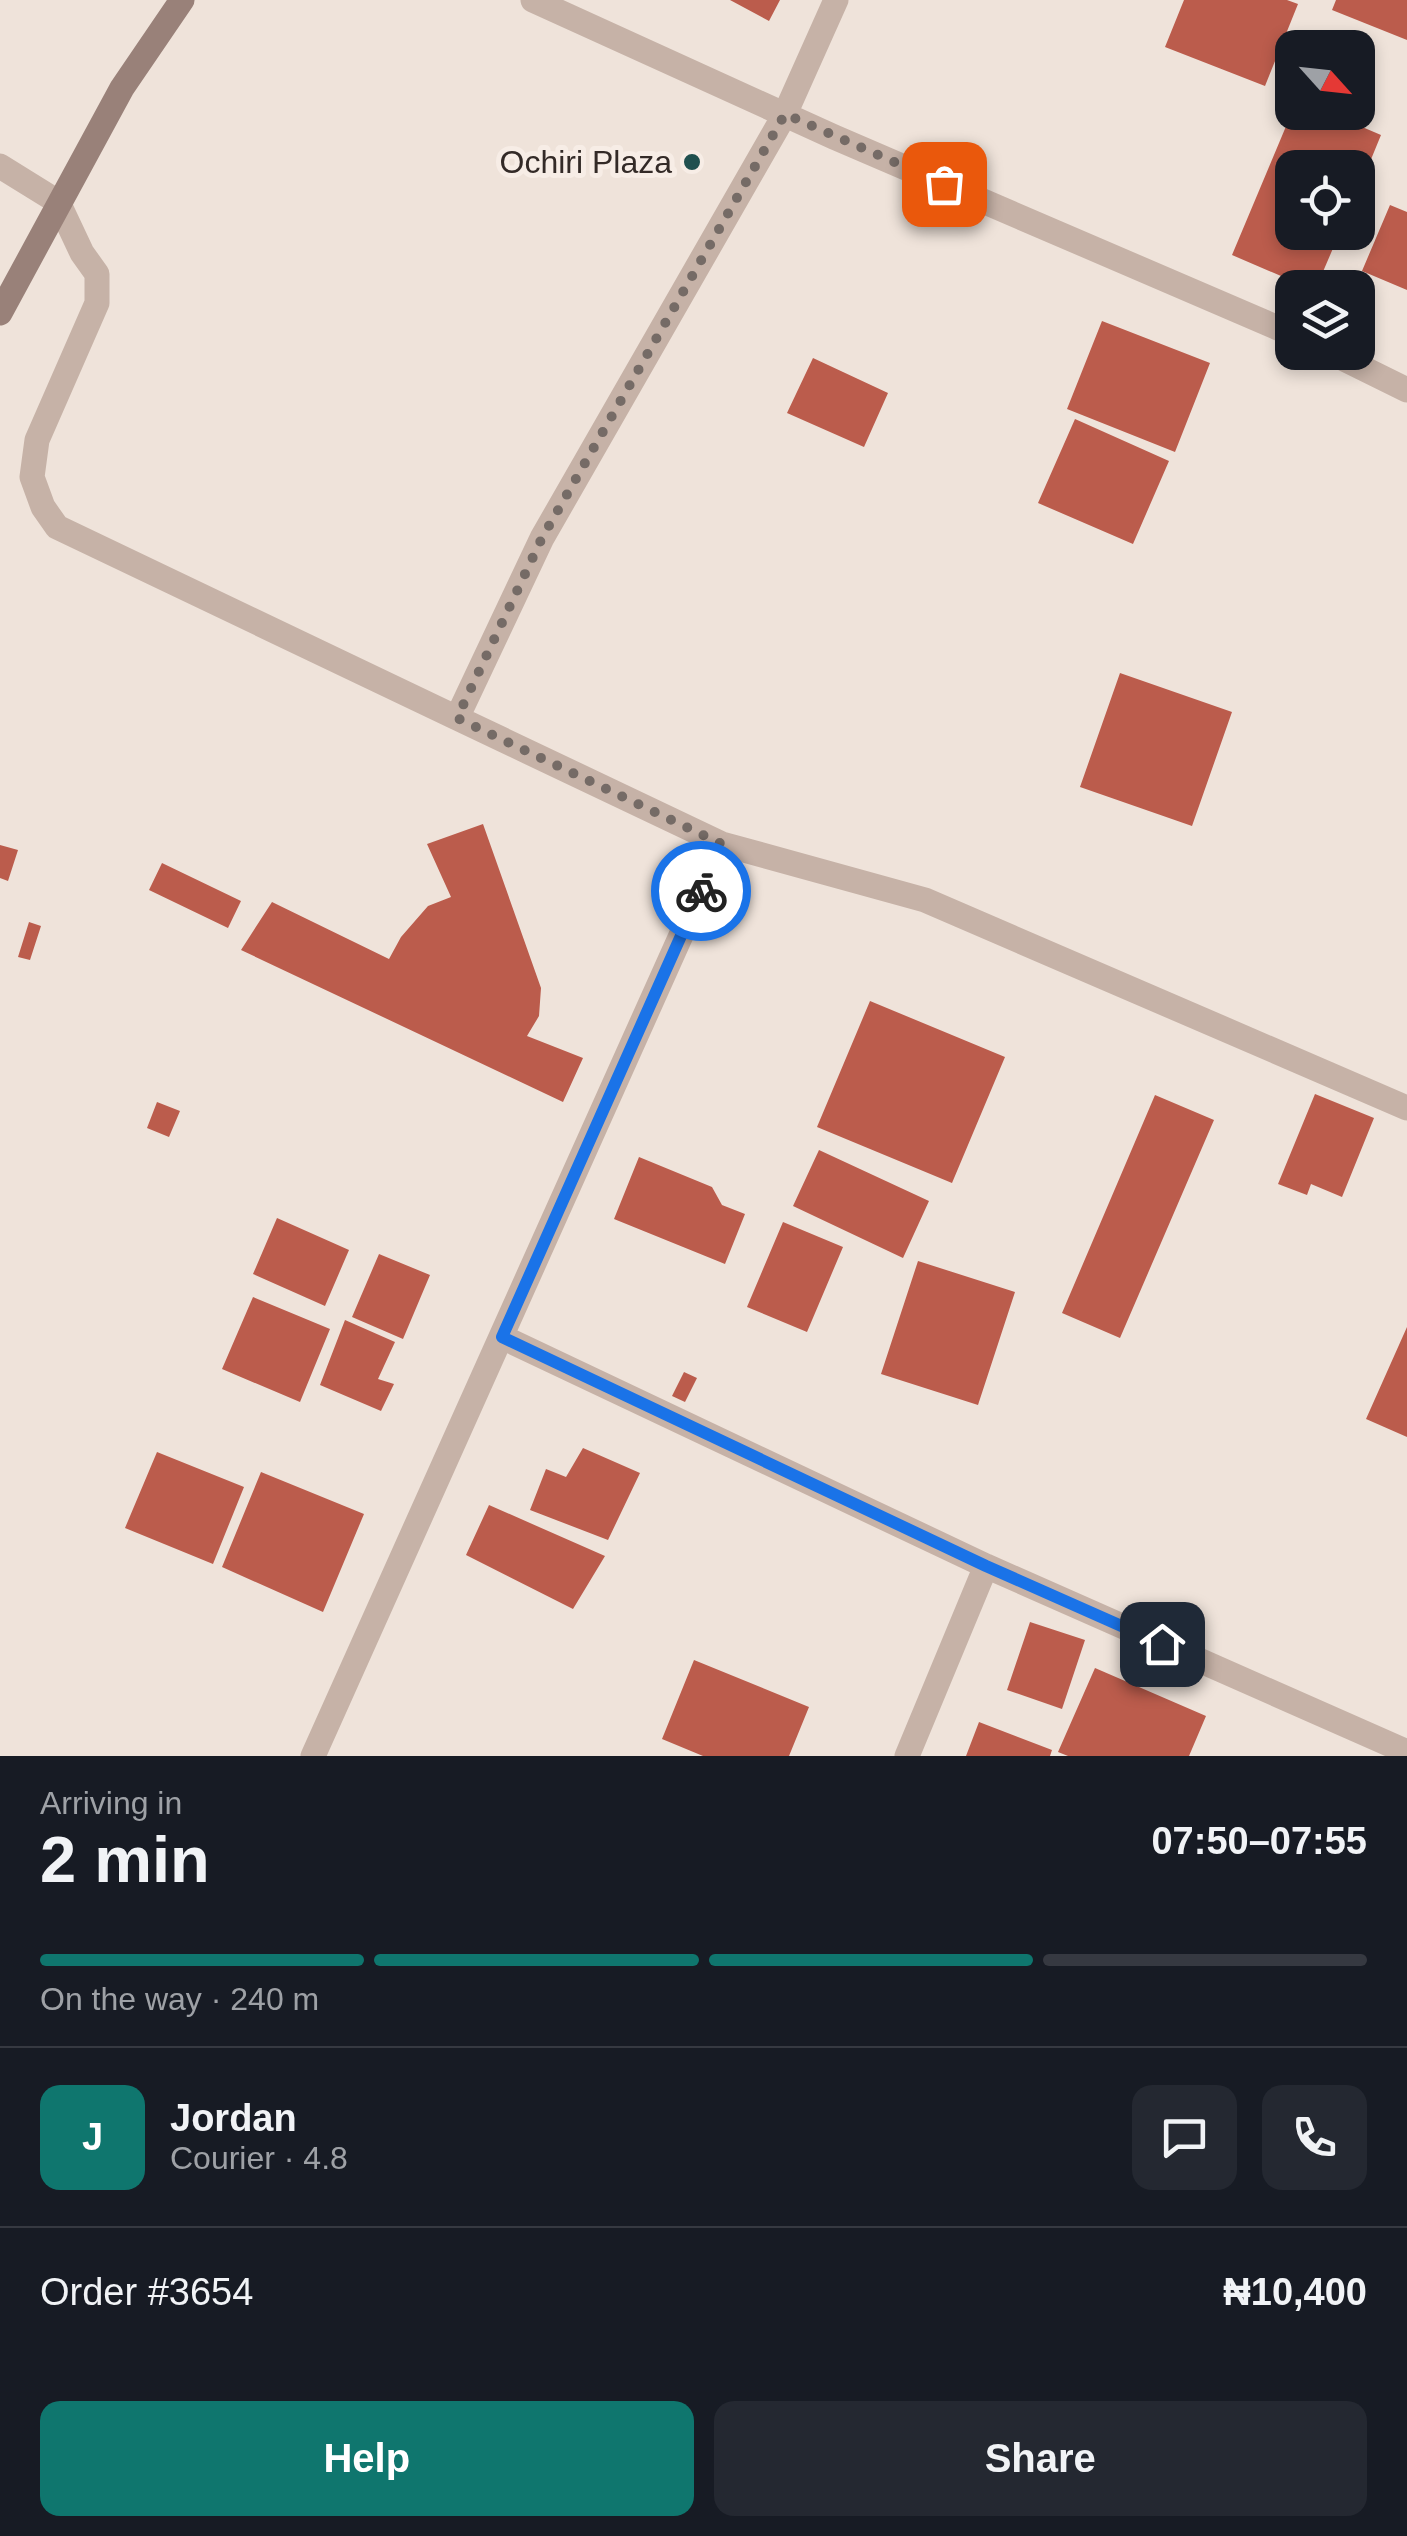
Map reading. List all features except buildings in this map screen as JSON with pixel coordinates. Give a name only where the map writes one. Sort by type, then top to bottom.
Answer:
[{"type":"main road","points":[[0,313],[122,88],[182,0]]},
{"type":"street","points":[[533,0],[1275,327]]},
{"type":"street","points":[[457,718],[542,538],[785,114],[836,0]]},
{"type":"street","points":[[0,166],[58,202],[82,253],[97,274],[97,303],[38,440],[32,476],[42,507],[57,527],[722,844],[925,900],[1407,1108]]},
{"type":"street","points":[[1366,370],[1407,390]]},
{"type":"street","points":[[313,1756],[722,844]]},
{"type":"street","points":[[502,1337],[986,1566],[1407,1752]]},
{"type":"street","points":[[907,1756],[986,1566]]},
{"type":"way so far","points":[[701,891],[722,844],[457,718],[542,538],[785,114],[944,184]]},
{"type":"place","name":"Ochiri Plaza","points":[[692,162]]},
{"type":"route","points":[[701,891],[502,1337],[986,1566],[1162,1644]]}]
